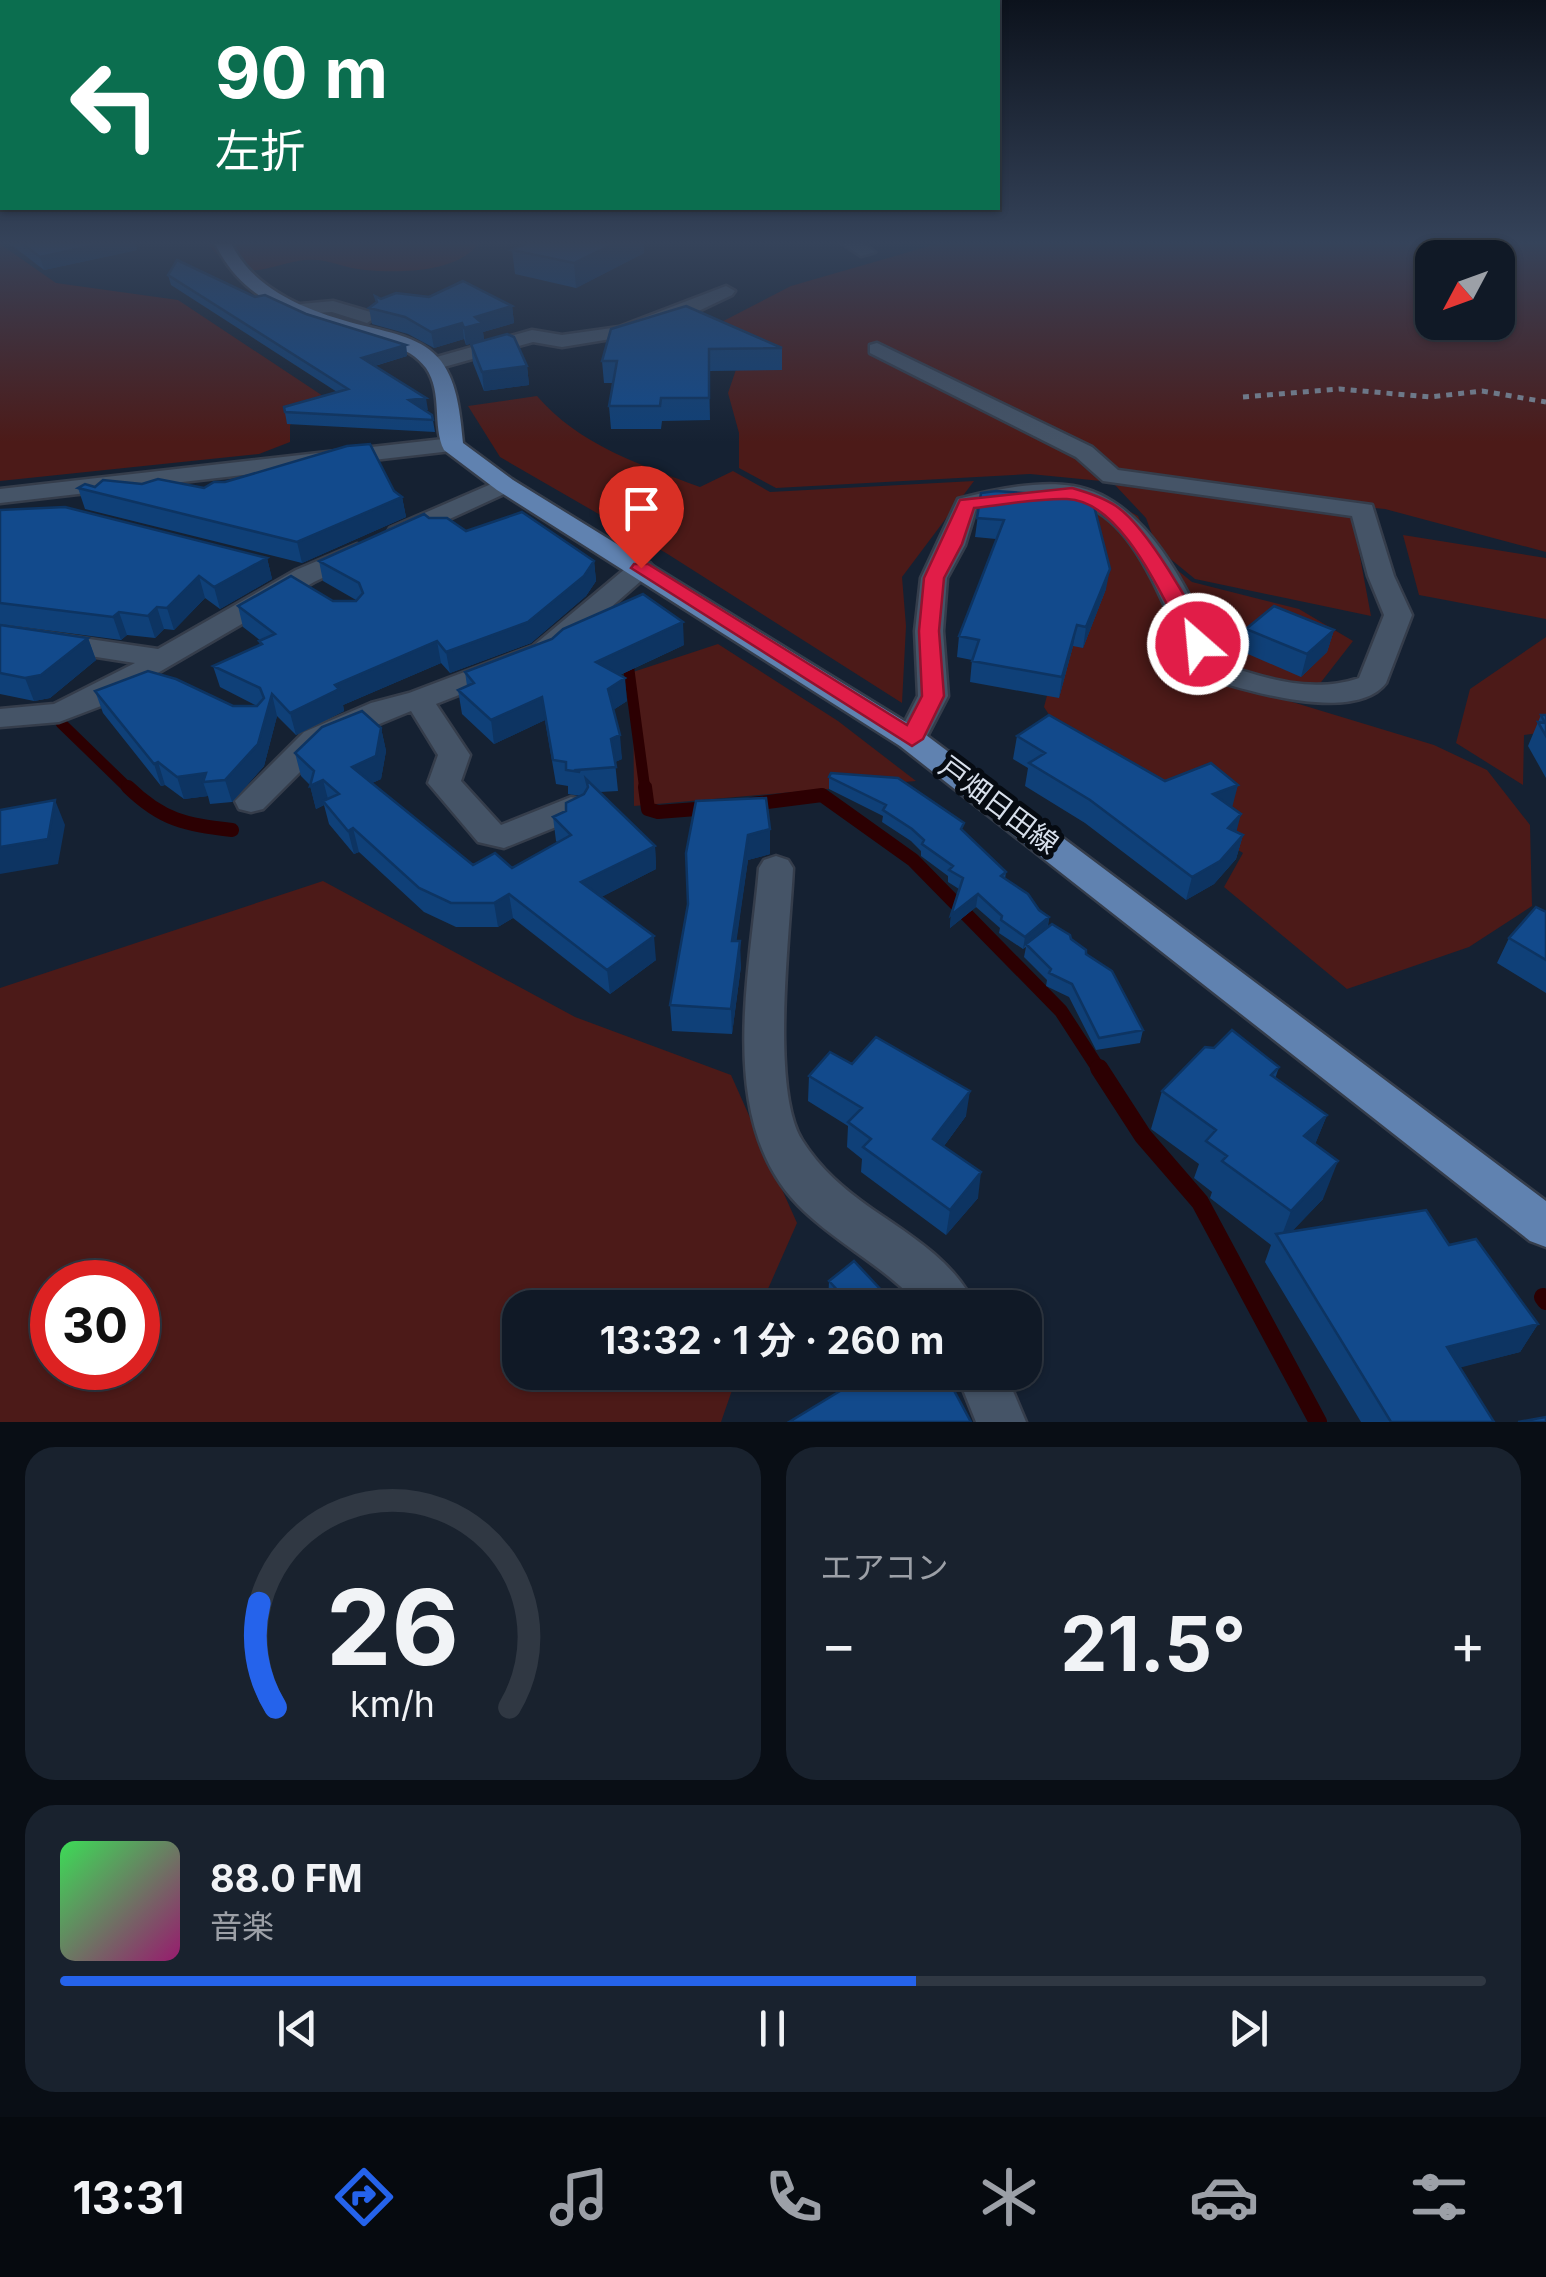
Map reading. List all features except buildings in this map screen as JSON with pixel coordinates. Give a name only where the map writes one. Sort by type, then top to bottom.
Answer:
[{"type":"main road","points":[[302,309],[410,346],[433,364],[444,393],[452,445]]},
{"type":"main road","name":"戸畑日田線","points":[[452,445],[505,485],[912,739],[1546,1227]]},
{"type":"street","points":[[343,309],[367,317]]},
{"type":"street","points":[[433,364],[532,336],[562,341],[622,332],[687,309]]},
{"type":"street","points":[[876,349],[1084,452],[1110,476],[1363,510],[1398,616],[1371,683],[1347,694],[1311,695],[1262,687],[1210,670],[1188,619],[1127,526],[1108,508],[1072,493],[966,504],[952,544],[934,578],[929,631],[933,696],[912,739]]},
{"type":"street","points":[[1,513],[452,445]]},
{"type":"street","points":[[0,718],[59,713],[91,700],[152,662],[505,485]]},
{"type":"street","points":[[266,566],[308,584]]},
{"type":"street","points":[[252,801],[315,739],[359,718],[419,700],[544,652],[641,568]]},
{"type":"street","points":[[0,634],[152,662],[180,684]]},
{"type":"street","points":[[419,700],[454,755],[444,783],[448,792],[490,834],[504,837],[571,808]]},
{"type":"street","points":[[776,868],[763,1070],[780,1144],[818,1196],[913,1264],[936,1290]]},
{"type":"street","points":[[988,1390],[1001,1422]]},
{"type":"path","points":[[1242,397],[1340,389],[1430,396],[1482,391],[1546,402]]},
{"type":"shaded area","points":[[0,309],[192,309],[326,398],[290,425],[290,442],[259,454],[0,481]]},
{"type":"shaded area","points":[[746,309],[1415,309],[1415,340],[1515,340],[1515,309],[1546,309],[1546,552],[1385,509],[1030,474],[776,488],[739,468],[739,433],[728,393],[742,352],[704,331]]},
{"type":"shaded area","points":[[537,396],[591,441],[700,487],[733,471],[770,492],[974,481],[902,577],[906,626],[902,703],[666,553],[500,457],[468,406]]},
{"type":"shaded area","points":[[1115,485],[1352,514],[1371,616],[1195,579],[1157,548],[1146,518]]},
{"type":"shaded area","points":[[1102,496],[1138,516],[1154,551],[1192,582],[1299,609],[1353,641],[1318,686],[1210,677],[1434,745],[1487,770],[1530,825],[1532,906],[1469,947],[1347,989],[1224,887],[1243,853],[1069,745],[1044,707],[1069,613],[1077,500]]},
{"type":"shaded area","points":[[1403,535],[1546,558],[1546,619],[1419,595]]},
{"type":"shaded area","points":[[1546,637],[1546,732],[1524,735],[1523,785],[1456,743],[1470,689]]},
{"type":"shaded area","points":[[718,644],[838,721],[916,781],[634,806],[633,672]]},
{"type":"shaded area","points":[[323,881],[575,1017],[731,1075],[797,1223],[767,1290],[502,1290],[502,1390],[732,1390],[721,1422],[0,1422],[0,988]]},
{"type":"waterway","points":[[622,657],[628,663],[645,790]]},
{"type":"waterway","points":[[61,723],[130,790]]},
{"type":"waterway","points":[[128,787],[152,807],[176,819],[232,830]]},
{"type":"waterway","points":[[645,787],[648,809],[658,812],[709,808]]},
{"type":"waterway","points":[[752,804],[822,795],[913,860],[1061,1011],[1100,1071]]},
{"type":"waterway","points":[[1099,1068],[1143,1136],[1200,1202],[1318,1422]]},
{"type":"waterway","points":[[1543,1297],[1546,1301]]},
{"type":"route","points":[[641,568],[912,739],[933,696],[929,631],[934,578],[952,544],[966,504],[1072,493],[1108,508],[1127,526],[1152,562],[1188,619],[1198,644]]}]
